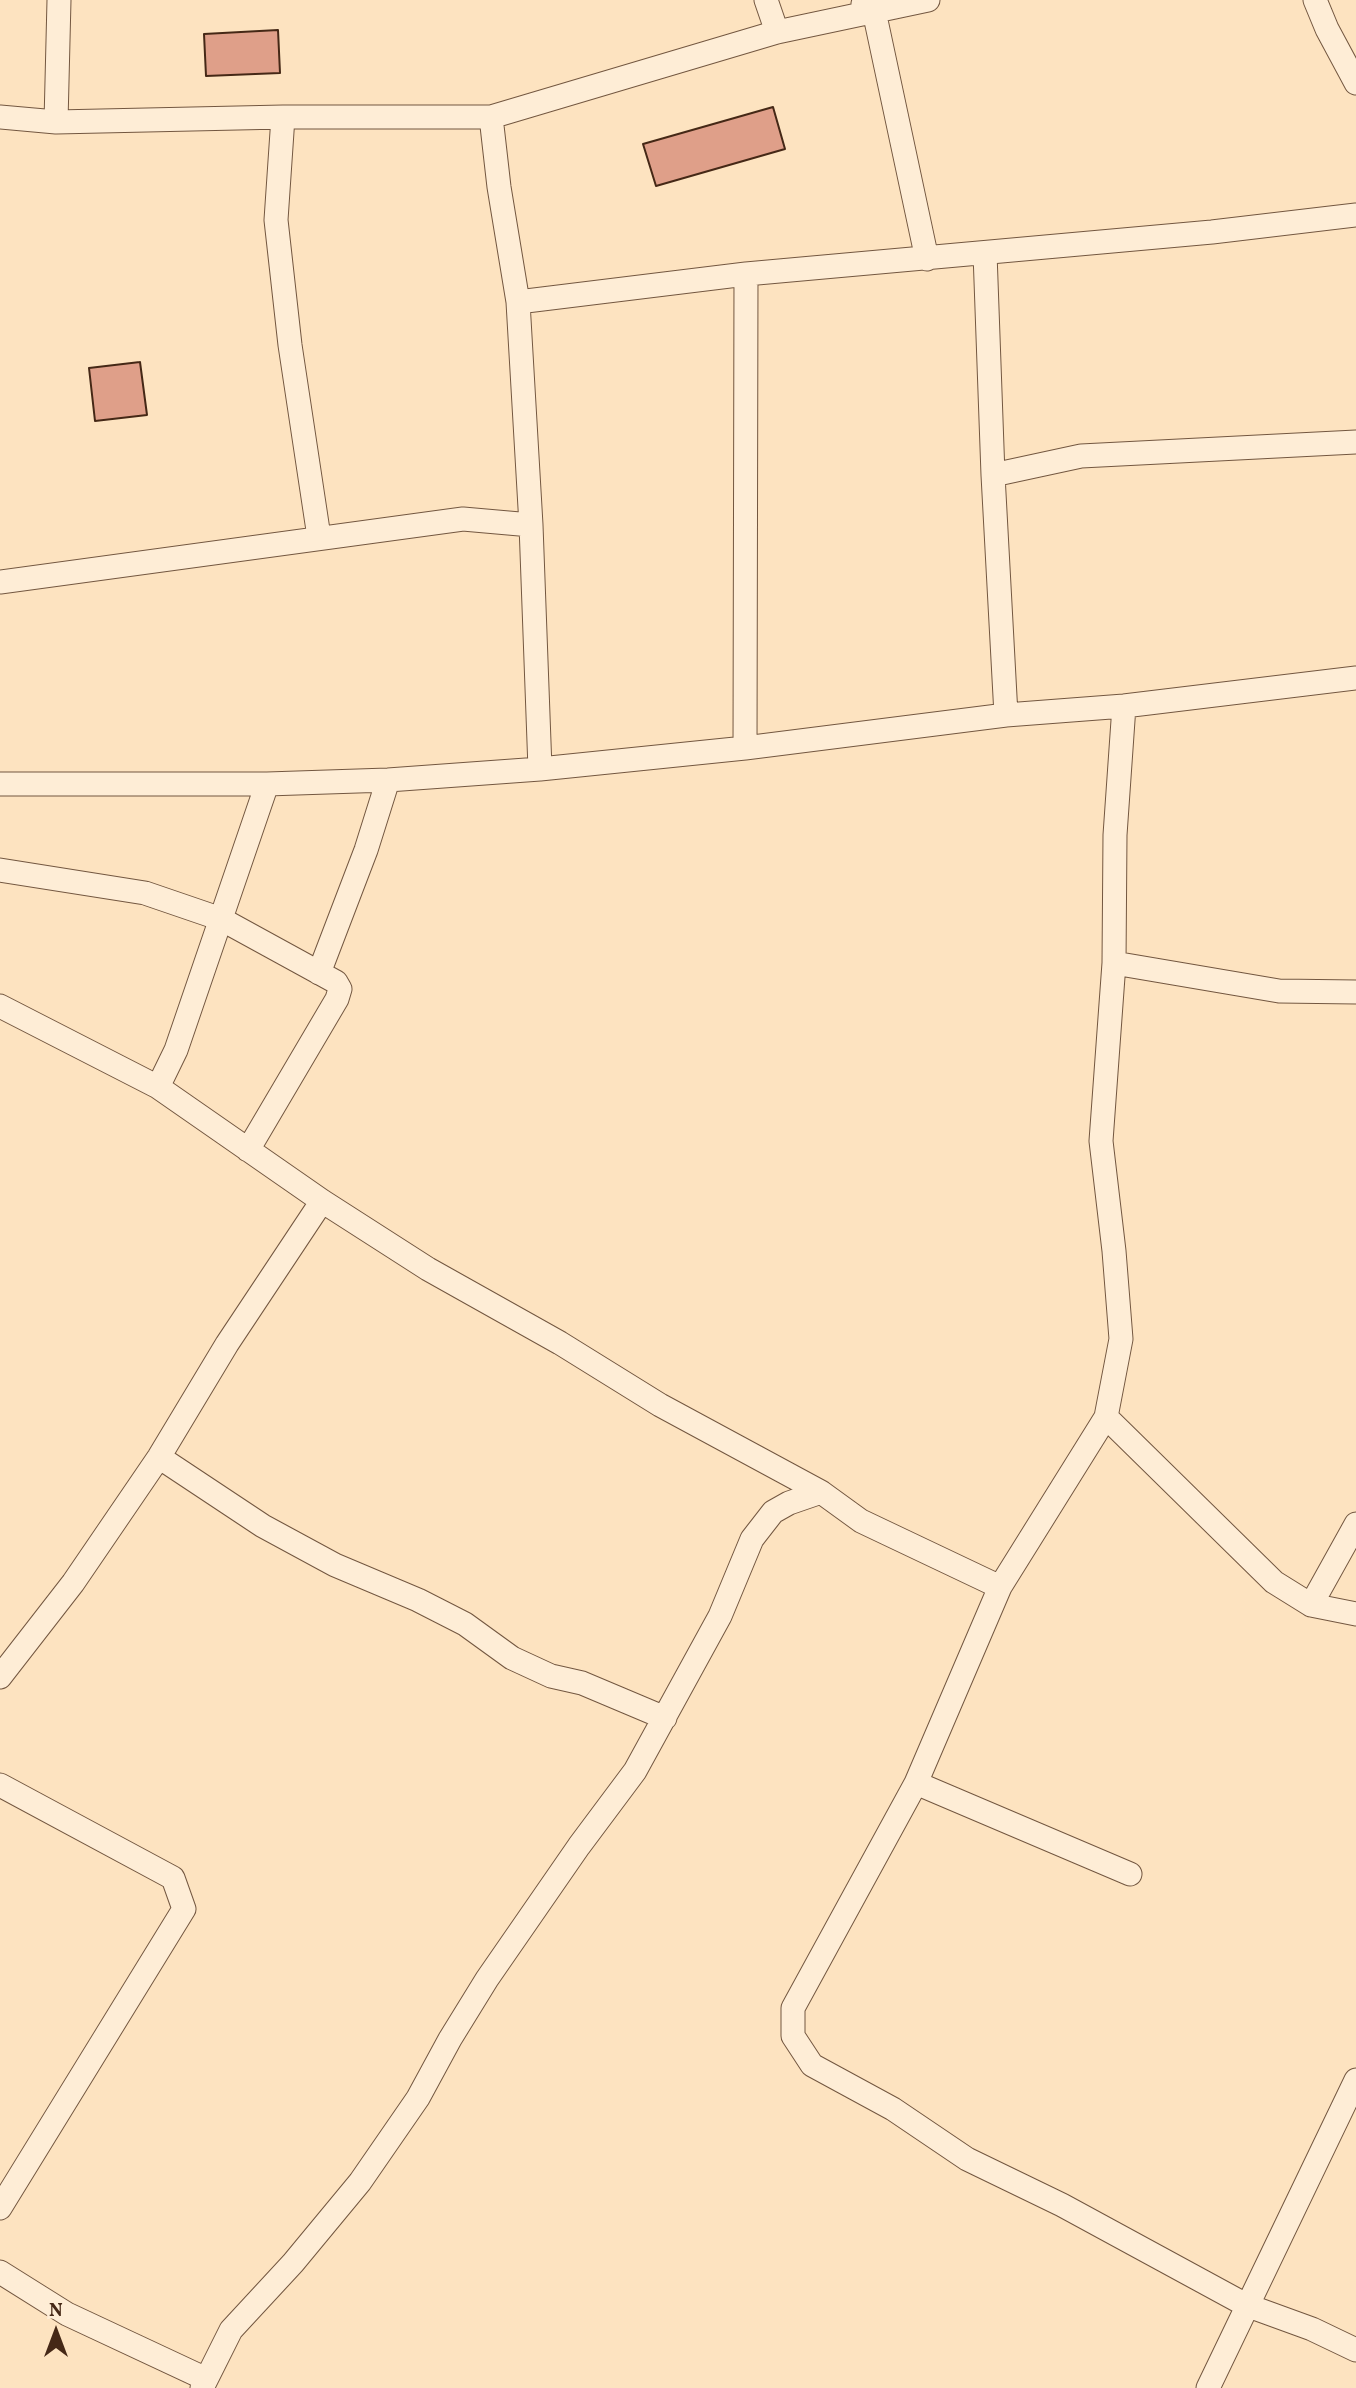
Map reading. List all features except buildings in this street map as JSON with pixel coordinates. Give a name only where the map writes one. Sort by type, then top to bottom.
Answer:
[{"type":"street","points":[[56,122],[59,0]]},
{"type":"street","points":[[766,0],[777,32]]},
{"type":"street","points":[[0,117],[56,122],[283,117],[491,117],[865,6],[928,0]]},
{"type":"street","points":[[1315,0],[1356,83]]},
{"type":"street","points":[[865,6],[927,259]]},
{"type":"street","points":[[283,117],[276,220],[290,345],[319,537]]},
{"type":"street","points":[[491,117],[517,302],[531,525],[540,769]]},
{"type":"street","points":[[517,302],[746,274],[1212,232],[1356,215]]},
{"type":"street","points":[[985,253],[1006,715]]},
{"type":"street","points":[[745,748],[746,274]]},
{"type":"street","points":[[993,475],[1081,456],[1356,442]]},
{"type":"street","points":[[0,582],[463,519],[531,525]]},
{"type":"street","points":[[0,784],[267,784],[388,780],[540,769],[745,748],[1006,715],[1124,706],[1356,678]]},
{"type":"street","points":[[1124,706],[1115,835],[1114,962],[1101,1141],[1121,1339],[1106,1417],[1000,1587],[916,1783],[793,2008],[793,2036],[812,2065],[892,2109],[967,2159],[1062,2206],[1246,2305],[1312,2329],[1356,2350]]},
{"type":"street","points":[[319,973],[366,850],[388,780]]},
{"type":"street","points":[[158,1087],[176,1050],[267,784]]},
{"type":"street","points":[[0,870],[145,893],[222,919],[336,982],[340,989],[337,999],[248,1150]]},
{"type":"street","points":[[1114,962],[1279,990],[1356,992]]},
{"type":"street","points":[[0,1006],[158,1087],[322,1201],[428,1269],[560,1343],[660,1405],[821,1492],[860,1521],[1000,1587]]},
{"type":"street","points":[[0,1676],[73,1583],[159,1457],[227,1344],[322,1201]]},
{"type":"street","points":[[1106,1417],[1274,1582],[1311,1605],[1356,1614]]},
{"type":"street","points":[[159,1457],[263,1526],[335,1564],[465,1623],[512,1658],[551,1676],[582,1683],[665,1718]]},
{"type":"street","points":[[0,2272],[67,2314],[204,2383],[231,2330],[293,2263],[360,2182],[418,2098],[487,1979],[579,1846],[635,1771],[720,1616],[752,1539],[773,1512],[789,1503],[821,1492]]},
{"type":"street","points":[[1311,1605],[1356,1524]]},
{"type":"street","points":[[916,1783],[1130,1874]]},
{"type":"street","points":[[0,1785],[173,1878],[184,1909],[0,2208]]},
{"type":"street","points":[[1208,2388],[1246,2305],[1354,2091]]}]
